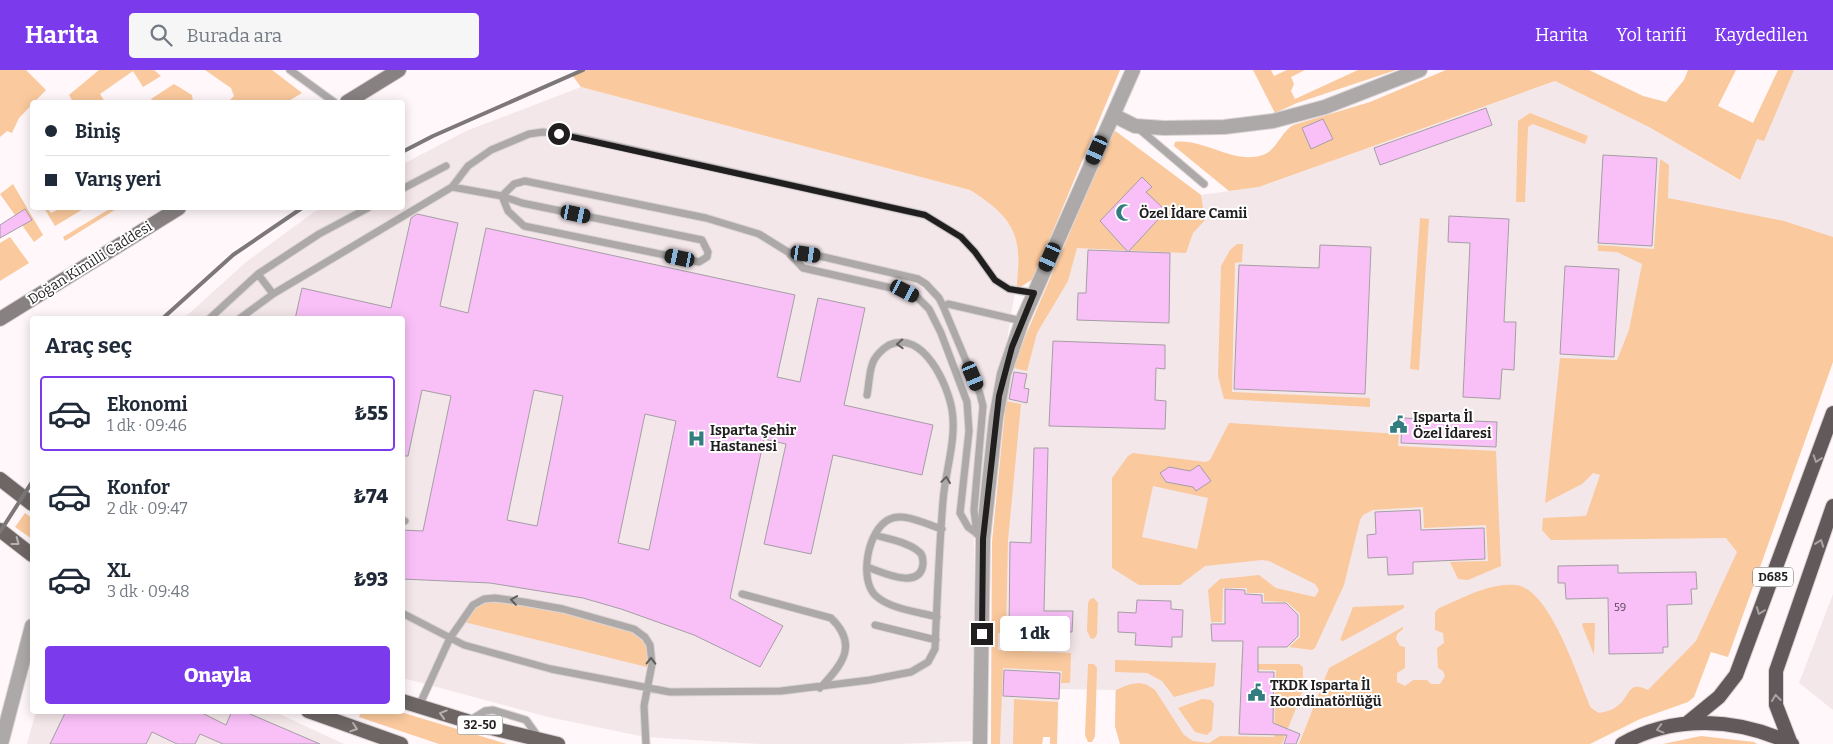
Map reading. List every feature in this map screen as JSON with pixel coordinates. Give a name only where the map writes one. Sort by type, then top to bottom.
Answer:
[{"type":"highway","name":"D685","points":[[1686,724],[1719,697],[1736,675],[1833,413]]},
{"type":"highway","name":"D685","points":[[1792,744],[1776,705],[1776,672],[1833,506]]},
{"type":"highway","name":"D685","points":[[1622,744],[1651,731],[1686,724],[1728,724],[1754,729],[1792,744]]},
{"type":"main road","points":[[350,100],[399,70]]},
{"type":"main road","name":"Doğan Kimilli Caddesi","points":[[0,319],[176,210]]},
{"type":"main road","points":[[1,479],[30,502]]},
{"type":"main road","points":[[0,530],[30,552]]},
{"type":"main road","name":"32-50","points":[[405,702],[468,722],[558,744]]},
{"type":"main road","points":[[316,714],[401,744]]},
{"type":"street","points":[[980,744],[980,536],[999,396],[1022,321],[1133,70]]},
{"type":"street","points":[[1113,115],[1136,126],[1164,128],[1224,127],[1273,122],[1325,107],[1420,70]]},
{"type":"street","points":[[1,744],[30,634]]},
{"type":"lane","points":[[290,70],[331,100]]},
{"type":"lane","points":[[1136,126],[1204,184]]},
{"type":"lane","points":[[243,316],[272,294],[452,187],[468,166],[491,150],[529,134],[543,132],[576,137],[925,215],[961,237],[975,252],[995,280],[1009,289],[1034,293]]},
{"type":"lane","points":[[405,187],[446,166]]},
{"type":"lane","points":[[502,196],[514,184],[525,181],[706,218],[758,234],[788,252],[803,268],[905,291],[917,297],[929,309],[941,333],[967,402],[969,431],[960,513],[968,528],[980,536]]},
{"type":"lane","points":[[452,187],[502,196],[522,203],[702,240],[708,252],[706,257],[699,262],[524,226],[508,211],[502,196]]},
{"type":"lane","points":[[212,316],[258,274],[319,234],[364,210]]},
{"type":"lane","points":[[788,252],[824,257],[918,279],[939,298],[980,394],[983,406],[974,510],[980,536]]},
{"type":"lane","points":[[258,274],[272,294]]},
{"type":"lane","points":[[948,304],[1022,321]]},
{"type":"lane","points":[[405,615],[464,645],[551,668],[670,692],[780,691],[820,688],[912,672],[928,662],[935,649],[942,529],[952,411],[946,386],[924,351],[914,345],[902,343],[890,345],[874,360],[867,395]]},
{"type":"lane","points":[[937,617],[889,604],[875,596],[867,582],[867,567],[871,542],[880,526],[891,518],[901,517],[942,529]]},
{"type":"lane","points":[[867,567],[910,579],[918,576],[922,570],[923,558],[919,551],[875,535]]},
{"type":"lane","points":[[742,594],[831,618],[842,628],[846,639],[845,652],[839,668],[820,688]]},
{"type":"lane","points":[[419,706],[450,638],[463,616],[473,605],[484,599],[495,598],[563,609],[634,629],[645,637],[650,646],[652,664],[644,706],[646,744]]},
{"type":"lane","points":[[876,625],[936,640]]},
{"type":"shaded area","points":[[0,70],[26,70],[46,90],[36,100],[30,100],[30,107],[19,118],[12,133],[7,131],[0,137]]},
{"type":"shaded area","points":[[99,70],[154,70],[161,76],[143,87],[133,71],[100,94],[104,100],[72,100],[69,95]]},
{"type":"shaded area","points":[[205,70],[272,70],[302,93],[290,100],[230,100],[234,96],[231,88]]},
{"type":"shaded area","points":[[583,70],[1120,70],[1033,279],[1016,290],[1018,256],[1017,243],[1013,231],[1007,220],[998,210],[970,190],[581,87],[572,75]]},
{"type":"shaded area","points":[[1253,70],[1271,70],[1274,76],[1287,70],[1305,70],[1291,77],[1294,84],[1291,91],[1295,99],[1358,70],[1396,70],[1297,103],[1275,113]]},
{"type":"shaded area","points":[[1446,70],[1589,70],[1643,96],[1666,102],[1684,80],[1688,70],[1736,70],[1718,106],[1753,123],[1778,70],[1794,70],[1764,141],[1757,139],[1740,180],[1649,127],[1555,81],[1259,187],[1229,191],[1174,146],[1175,142],[1186,142],[1241,157],[1263,155],[1271,150],[1293,125],[1370,102]]},
{"type":"shaded area","name":"Isparta İl Özel İdaresi","points":[[1787,70],[1833,70],[1833,316],[1719,617],[1652,696],[1546,744],[1120,744],[1115,726],[1115,690],[1059,689],[1057,744],[1050,744],[1050,737],[1043,737],[1042,744],[991,744],[992,542],[1006,401],[1014,368],[1025,337],[1114,130],[1201,195],[1259,187],[1555,81],[1649,127],[1739,180]]},
{"type":"shaded area","points":[[174,84],[192,95],[193,100],[152,100]]},
{"type":"shaded area","name":"Isparta Şehir Hastanesi","points":[[581,87],[970,190],[993,204],[1012,227],[1019,250],[1018,273],[974,542],[974,741],[899,744],[759,744],[645,737],[548,717],[405,679],[405,316],[186,316],[246,262],[314,212],[318,210],[405,210],[405,163],[466,131]]},
{"type":"shaded area","points":[[1530,113],[1588,136],[1585,144],[1533,124],[1528,127],[1525,202],[1516,202],[1518,121]]},
{"type":"shaded area","points":[[1114,130],[1201,195],[1205,220],[1193,233],[1186,253],[1077,248],[1068,281],[1037,333],[1027,371],[1014,368],[1025,337]]},
{"type":"shaded area","points":[[1660,159],[1669,165],[1668,198],[1784,221],[1833,237],[1833,362],[1728,657],[1711,652],[1694,697],[1688,702],[1640,719],[1590,744],[1299,744],[1329,668],[1403,627],[1397,634],[1396,639],[1400,646],[1405,647],[1405,668],[1397,673],[1397,682],[1405,686],[1413,680],[1427,680],[1431,684],[1440,684],[1445,676],[1443,671],[1438,668],[1437,648],[1444,643],[1443,633],[1435,630],[1435,612],[1439,608],[1466,596],[1496,586],[1515,585],[1528,590],[1540,601],[1561,636],[1591,708],[1599,713],[1611,710],[1619,705],[1634,687],[1648,690],[1696,641],[1737,552],[1726,538],[1551,540],[1542,530],[1543,518],[1586,516],[1600,475],[1593,473],[1582,484],[1545,503],[1560,358],[1617,360],[1629,330],[1642,264],[1617,252],[1598,251],[1598,245],[1654,249]]},
{"type":"shaded area","points":[[13,184],[43,235],[34,242],[0,194]]},
{"type":"shaded area","points":[[45,210],[49,210],[51,213],[57,210],[82,210],[55,226]]},
{"type":"shaded area","points":[[108,210],[115,210],[65,241],[63,237]]},
{"type":"shaded area","points":[[1420,218],[1429,219],[1419,370],[1410,369]]},
{"type":"shaded area","points":[[10,237],[29,263],[0,281],[0,243]]},
{"type":"shaded area","points":[[1237,244],[1243,244],[1242,262],[1235,263],[1232,392],[1370,398],[1370,407],[1224,399],[1218,376],[1221,266],[1230,250]]},
{"type":"shaded area","points":[[1006,401],[1021,404],[1008,540],[1006,633],[998,633],[998,650],[1071,653],[1070,683],[1061,683],[1062,671],[1003,668],[1000,744],[991,744],[992,542]]},
{"type":"shaded area","points":[[1229,423],[1399,434],[1398,446],[1496,451],[1501,566],[1468,580],[1458,579],[1450,562],[1488,561],[1486,525],[1424,528],[1423,507],[1373,510],[1363,515],[1360,520],[1344,585],[1315,648],[1312,650],[1289,647],[1300,637],[1300,614],[1287,602],[1264,601],[1264,593],[1247,593],[1247,588],[1223,588],[1222,622],[1211,622],[1208,590],[1220,579],[1259,575],[1276,588],[1315,597],[1319,590],[1315,584],[1269,561],[1262,560],[1205,566],[1180,585],[1139,585],[1112,568],[1112,478],[1128,456],[1133,453],[1206,462],[1210,460]],"holes":[[[1153,486],[1208,498],[1197,549],[1142,537]]]},
{"type":"shaded area","points":[[25,513],[30,517],[30,538],[15,527]]},
{"type":"shaded area","points":[[1833,594],[1833,710],[1799,683]]},
{"type":"shaded area","points":[[1094,598],[1098,603],[1097,634],[1095,638],[1091,639],[1087,631],[1088,603],[1090,599]]},
{"type":"shaded area","points":[[484,599],[524,602],[634,629],[645,637],[651,668],[460,621]]},
{"type":"shaded area","points":[[1404,605],[1404,608],[1343,641],[1340,640],[1353,607]]},
{"type":"shaded area","points":[[1583,623],[1595,623],[1594,655],[1582,625]]},
{"type":"shaded area","points":[[1115,660],[1216,663],[1214,686],[1174,697],[1162,681],[1147,673],[1115,672]]},
{"type":"shaded area","points":[[1088,664],[1094,664],[1097,668],[1095,736],[1092,742],[1088,742],[1085,735]]},
{"type":"shaded area","points":[[1241,664],[1299,664],[1303,667],[1303,690],[1282,744],[1120,744],[1115,726],[1116,690],[1136,683],[1145,684],[1155,690],[1184,735],[1193,741],[1209,743],[1220,736],[1274,737],[1276,670],[1241,669]]},
{"type":"shaded area","points":[[1014,699],[1058,702],[1057,744],[1050,744],[1050,737],[1043,737],[1042,744],[1013,744]]},
{"type":"shaded area","points":[[1202,699],[1211,700],[1214,704],[1212,730],[1207,735],[1195,732],[1178,708]]},
{"type":"shaded area","points":[[405,713],[507,744],[439,744],[359,717],[360,714]]},
{"type":"shaded area","points":[[35,714],[279,714],[344,744],[27,744]]},
{"type":"shaded area","points":[[1701,736],[1754,742],[1757,744],[1663,744]]},
{"type":"building","points":[[1486,108],[1492,125],[1380,165],[1374,148]]},
{"type":"building","points":[[1323,119],[1333,139],[1311,149],[1302,128]]},
{"type":"building","points":[[1603,155],[1657,158],[1652,246],[1598,243]]},
{"type":"building","points":[[1142,177],[1152,187],[1146,192],[1166,211],[1128,252],[1100,221]]},
{"type":"building","points":[[25,209],[32,220],[0,238],[0,225]]},
{"type":"building","points":[[417,214],[458,223],[440,306],[468,313],[486,228],[795,295],[777,377],[800,382],[818,298],[865,308],[844,405],[933,425],[922,475],[833,455],[811,554],[764,544],[786,444],[764,439],[730,598],[783,626],[760,667],[694,635],[621,609],[583,598],[490,583],[405,579],[405,530],[423,531],[451,396],[422,390],[408,456],[405,456],[405,316],[296,316],[302,288],[391,308],[411,218]],"holes":[[[534,390],[563,396],[537,526],[507,520]],[[645,414],[676,421],[649,550],[618,543]]]},
{"type":"building","points":[[1449,216],[1509,219],[1504,322],[1516,322],[1514,370],[1502,369],[1500,399],[1463,397],[1470,243],[1448,242]]},
{"type":"building","points":[[1320,245],[1371,247],[1365,394],[1234,389],[1239,265],[1319,268]]},
{"type":"building","points":[[1088,250],[1170,253],[1169,323],[1077,320],[1078,293],[1086,293]]},
{"type":"building","points":[[1565,266],[1619,269],[1614,357],[1560,354]]},
{"type":"building","points":[[1053,341],[1165,345],[1165,369],[1156,368],[1155,400],[1166,401],[1165,429],[1049,426]]},
{"type":"building","points":[[1014,372],[1027,374],[1024,388],[1029,389],[1027,403],[1009,399]]},
{"type":"building","points":[[1402,418],[1497,422],[1496,447],[1401,443]]},
{"type":"building","points":[[1034,448],[1048,448],[1044,611],[1073,611],[1072,632],[1009,631],[1010,542],[1031,543]]},
{"type":"building","points":[[1199,465],[1211,481],[1196,491],[1193,487],[1166,482],[1160,473],[1169,467],[1190,471]]},
{"type":"building","points":[[1420,510],[1421,530],[1484,528],[1485,559],[1413,562],[1413,574],[1388,575],[1387,557],[1368,558],[1367,535],[1376,534],[1375,512]]},
{"type":"building","points":[[1618,565],[1618,573],[1696,572],[1697,589],[1691,589],[1692,604],[1667,605],[1668,647],[1663,647],[1663,653],[1609,654],[1608,598],[1566,599],[1565,583],[1558,583],[1558,566]]},
{"type":"building","points":[[1225,589],[1245,590],[1245,594],[1262,595],[1262,603],[1286,603],[1298,615],[1298,636],[1287,647],[1258,647],[1258,672],[1274,672],[1273,723],[1300,734],[1296,744],[1284,744],[1287,735],[1239,734],[1243,641],[1212,641],[1211,624],[1225,624]]},
{"type":"building","points":[[1137,600],[1171,601],[1171,609],[1183,610],[1182,637],[1172,637],[1172,647],[1135,645],[1136,633],[1118,632],[1118,612],[1136,613]]},
{"type":"building","points":[[1004,670],[1060,673],[1059,699],[1003,696]]},
{"type":"building","points":[[65,714],[204,714],[226,725],[231,714],[250,714],[320,744],[223,744],[200,734],[195,744],[177,744],[152,732],[146,744],[50,744]]},
{"type":"railway","points":[[405,150],[433,136],[583,70]]},
{"type":"railway","points":[[165,316],[233,255],[299,210]]},
{"type":"railway","points":[[0,532],[30,485]]},
{"type":"place","name":"Özel İdare Camii","points":[[1125,213]]},
{"type":"place","name":"Isparta İl Özel İdaresi","points":[[1399,425]]},
{"type":"place","name":"Isparta Şehir Hastanesi","points":[[696,438]]},
{"type":"place","name":"TKDK Isparta İl Koordinatörlüğü","points":[[1256,693]]},
{"type":"route","points":[[559,134],[925,215],[940,222],[961,237],[975,252],[995,280],[1009,289],[1034,293],[1012,347],[999,396],[983,539],[982,634]]}]
